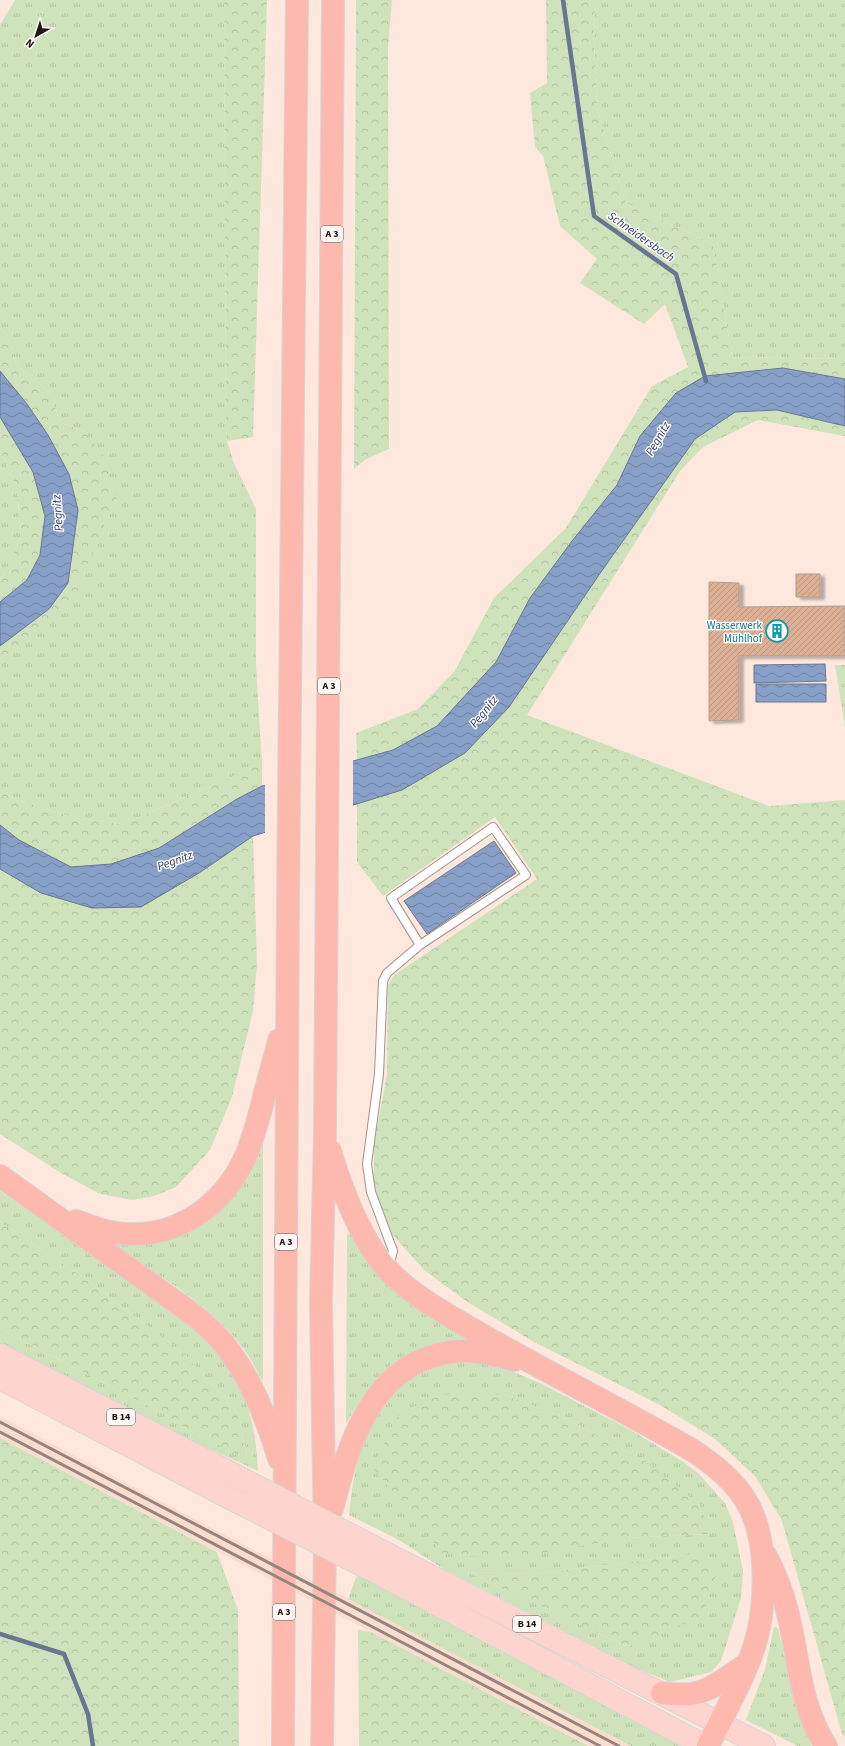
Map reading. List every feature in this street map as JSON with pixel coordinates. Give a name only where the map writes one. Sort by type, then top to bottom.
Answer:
[{"type":"highway","name":"A 3","points":[[283,1746],[288,903],[297,0]]},
{"type":"highway","name":"A 3","points":[[322,1746],[325,1536],[321,1304],[325,1132],[331,469],[333,0]]},
{"type":"highway","points":[[54,1213],[99,1229],[128,1234],[159,1233],[191,1220],[212,1204],[228,1185],[244,1160],[255,1130],[288,1006]]},
{"type":"highway","points":[[325,1132],[335,1168],[360,1228],[378,1258],[388,1270],[423,1299],[535,1365],[672,1438],[708,1461],[732,1484],[745,1500],[754,1519],[761,1545],[763,1596],[755,1643],[748,1663],[708,1746]]},
{"type":"highway","points":[[0,1176],[54,1213],[194,1315],[217,1336],[234,1358],[251,1385],[265,1417],[284,1479]]},
{"type":"highway","points":[[325,1536],[352,1440],[363,1416],[379,1392],[394,1377],[412,1364],[434,1356],[464,1351],[496,1355],[535,1365]]},
{"type":"highway","points":[[761,1545],[777,1577],[787,1611],[804,1695],[812,1719],[826,1746]]},
{"type":"highway","points":[[662,1693],[692,1694],[704,1690],[725,1679],[748,1663]]},
{"type":"main road","name":"B 14","points":[[0,1355],[242,1479],[387,1566],[705,1746]]},
{"type":"main road","name":"B 14","points":[[0,1378],[232,1499],[387,1566],[662,1693],[764,1746]]},
{"type":"lane","points":[[388,1270],[393,1251],[371,1192],[367,1164],[379,1074],[383,981],[387,973],[420,945],[526,875],[493,827],[390,898],[420,945]]},
{"type":"shaded area","points":[[0,1416],[631,1746],[588,1746],[0,1438]]},
{"type":"green space","points":[[15,0],[224,0],[226,428],[227,441],[233,461],[256,509],[256,666],[262,763],[217,784],[122,824],[79,819],[13,799],[0,789],[0,658],[18,648],[103,528],[117,500],[85,432],[59,422],[53,398],[33,376],[18,368],[6,334],[0,328],[0,25]]},
{"type":"green space","points":[[224,0],[267,0],[253,437],[227,441],[226,428]]},
{"type":"green space","points":[[356,0],[392,0],[388,48],[389,449],[366,459],[354,469]]},
{"type":"green space","points":[[546,0],[595,0],[594,41],[597,108],[626,203],[713,244],[732,357],[845,359],[845,379],[783,368],[640,436],[617,485],[572,541],[530,598],[496,662],[437,726],[393,750],[357,760],[356,733],[418,709],[454,672],[494,598],[566,528],[652,386],[688,367],[665,304],[644,324],[580,283],[597,259],[560,226],[543,156],[535,147],[530,93],[547,83]]},
{"type":"green space","points":[[595,0],[845,0],[845,359],[732,357],[713,244],[626,203],[597,108],[594,41]]},
{"type":"green space","points":[[0,328],[6,334],[18,368],[33,376],[53,398],[59,422],[85,432],[105,458],[117,500],[103,528],[72,605],[18,648],[0,658],[0,646],[68,583],[78,510],[69,474],[48,435],[27,404],[0,371]]},
{"type":"green space","points":[[777,410],[845,426],[845,436],[758,420],[703,447],[680,471],[527,715],[769,806],[845,800],[845,1737],[842,1734],[782,1521],[755,1476],[715,1439],[660,1405],[534,1342],[466,1301],[424,1270],[384,1225],[374,1190],[374,1143],[387,1075],[388,985],[394,975],[537,879],[495,817],[383,896],[357,862],[357,803],[402,790],[552,645],[601,572],[695,439],[735,412]]},
{"type":"green space","points":[[0,417],[33,472],[45,516],[40,555],[27,580],[0,602],[0,578],[4,575],[21,536],[17,489],[0,450]]},
{"type":"green space","points":[[0,450],[17,489],[21,536],[4,575],[0,578]]},
{"type":"green space","points":[[835,665],[845,665],[845,727]]},
{"type":"green space","points":[[262,763],[262,786],[237,799],[159,848],[111,864],[71,867],[19,840],[0,825],[0,789],[13,799],[79,819],[122,824],[217,784]]},
{"type":"green space","points":[[253,836],[257,964],[253,1011],[232,1097],[210,1150],[176,1187],[154,1196],[132,1200],[100,1194],[61,1173],[0,1134],[0,869],[41,893],[199,873]]},
{"type":"green space","points":[[263,1141],[263,1382],[243,1348],[212,1314],[178,1288],[109,1243],[135,1244],[156,1242],[187,1232],[201,1224],[225,1204],[236,1191],[251,1168]]},
{"type":"green space","points":[[0,1191],[162,1302],[206,1338],[218,1351],[228,1364],[235,1377],[246,1403],[253,1429],[258,1471],[181,1436],[0,1343],[0,1329],[164,1414],[192,1432],[247,1458],[239,1415],[184,1354],[80,1275],[0,1222]]},
{"type":"green space","points":[[0,1222],[80,1275],[184,1354],[239,1415],[247,1459],[192,1432],[164,1414],[0,1329]]},
{"type":"green space","points":[[351,1233],[477,1342],[431,1346],[416,1350],[403,1357],[391,1365],[370,1386],[346,1424],[347,1235]]},
{"type":"green space","points":[[450,1362],[470,1362],[500,1366],[542,1384],[629,1429],[682,1461],[698,1473],[725,1503],[733,1522],[743,1571],[741,1598],[721,1661],[711,1672],[670,1682],[638,1669],[445,1570],[399,1540],[349,1515],[353,1484],[360,1452],[372,1422],[380,1408],[396,1387],[405,1380]],"holes":[[[503,1394],[563,1417],[645,1461],[711,1534],[624,1538]],[[695,1554],[628,1647],[467,1572],[533,1574]]]},
{"type":"green space","points":[[458,1392],[503,1394],[563,1417],[645,1461],[699,1504],[711,1534],[624,1538],[507,1560],[442,1553],[372,1467],[399,1414],[427,1400]]},
{"type":"green space","points":[[0,1438],[217,1552],[238,1610],[239,1746],[0,1746]]},
{"type":"green space","points":[[695,1554],[717,1572],[703,1616],[628,1647],[466,1572],[533,1574]]},
{"type":"green space","points":[[357,1575],[682,1746],[631,1746],[348,1599]]},
{"type":"green space","points":[[774,1627],[778,1628],[796,1706],[811,1746],[798,1746],[746,1720],[765,1669]]},
{"type":"green space","points":[[358,1630],[371,1632],[588,1746],[359,1746]]},
{"type":"water","name":"Pegnitz","points":[[783,368],[845,379],[845,426],[777,410],[735,412],[695,439],[601,572],[509,707],[465,753],[402,790],[253,836],[199,873],[141,907],[92,908],[41,893],[0,869],[0,825],[19,840],[71,867],[111,864],[159,848],[237,799],[262,786],[393,750],[437,726],[496,662],[530,598],[572,541],[617,485],[640,436],[676,393],[705,376]]},
{"type":"water","name":"Pegnitz","points":[[0,371],[27,404],[48,435],[69,474],[78,510],[68,583],[49,609],[0,646],[0,602],[27,580],[40,555],[45,516],[33,472],[0,417]]},
{"type":"water","points":[[825,664],[826,681],[754,683],[754,665]]},
{"type":"water","points":[[756,684],[826,684],[826,702],[756,702]]},
{"type":"water","points":[[494,841],[516,873],[427,934],[404,901]]},
{"type":"pier","points":[[353,759],[353,807],[265,834],[265,784]]},
{"type":"building","points":[[796,574],[820,574],[820,597],[796,597]]},
{"type":"building","name":"Wasserwerk Mühlhof","points":[[709,582],[739,583],[739,607],[845,606],[845,656],[739,656],[739,720],[709,721]]},
{"type":"waterway","name":"Schneidersbach","points":[[563,0],[594,216],[676,274],[706,381]]},
{"type":"waterway","points":[[0,1634],[64,1654],[88,1714],[93,1746]]},
{"type":"railway","points":[[0,1422],[619,1746]]},
{"type":"railway","points":[[0,1432],[600,1746]]},
{"type":"place","name":"Wasserwerk Mühlhof","points":[[777,631]]}]
